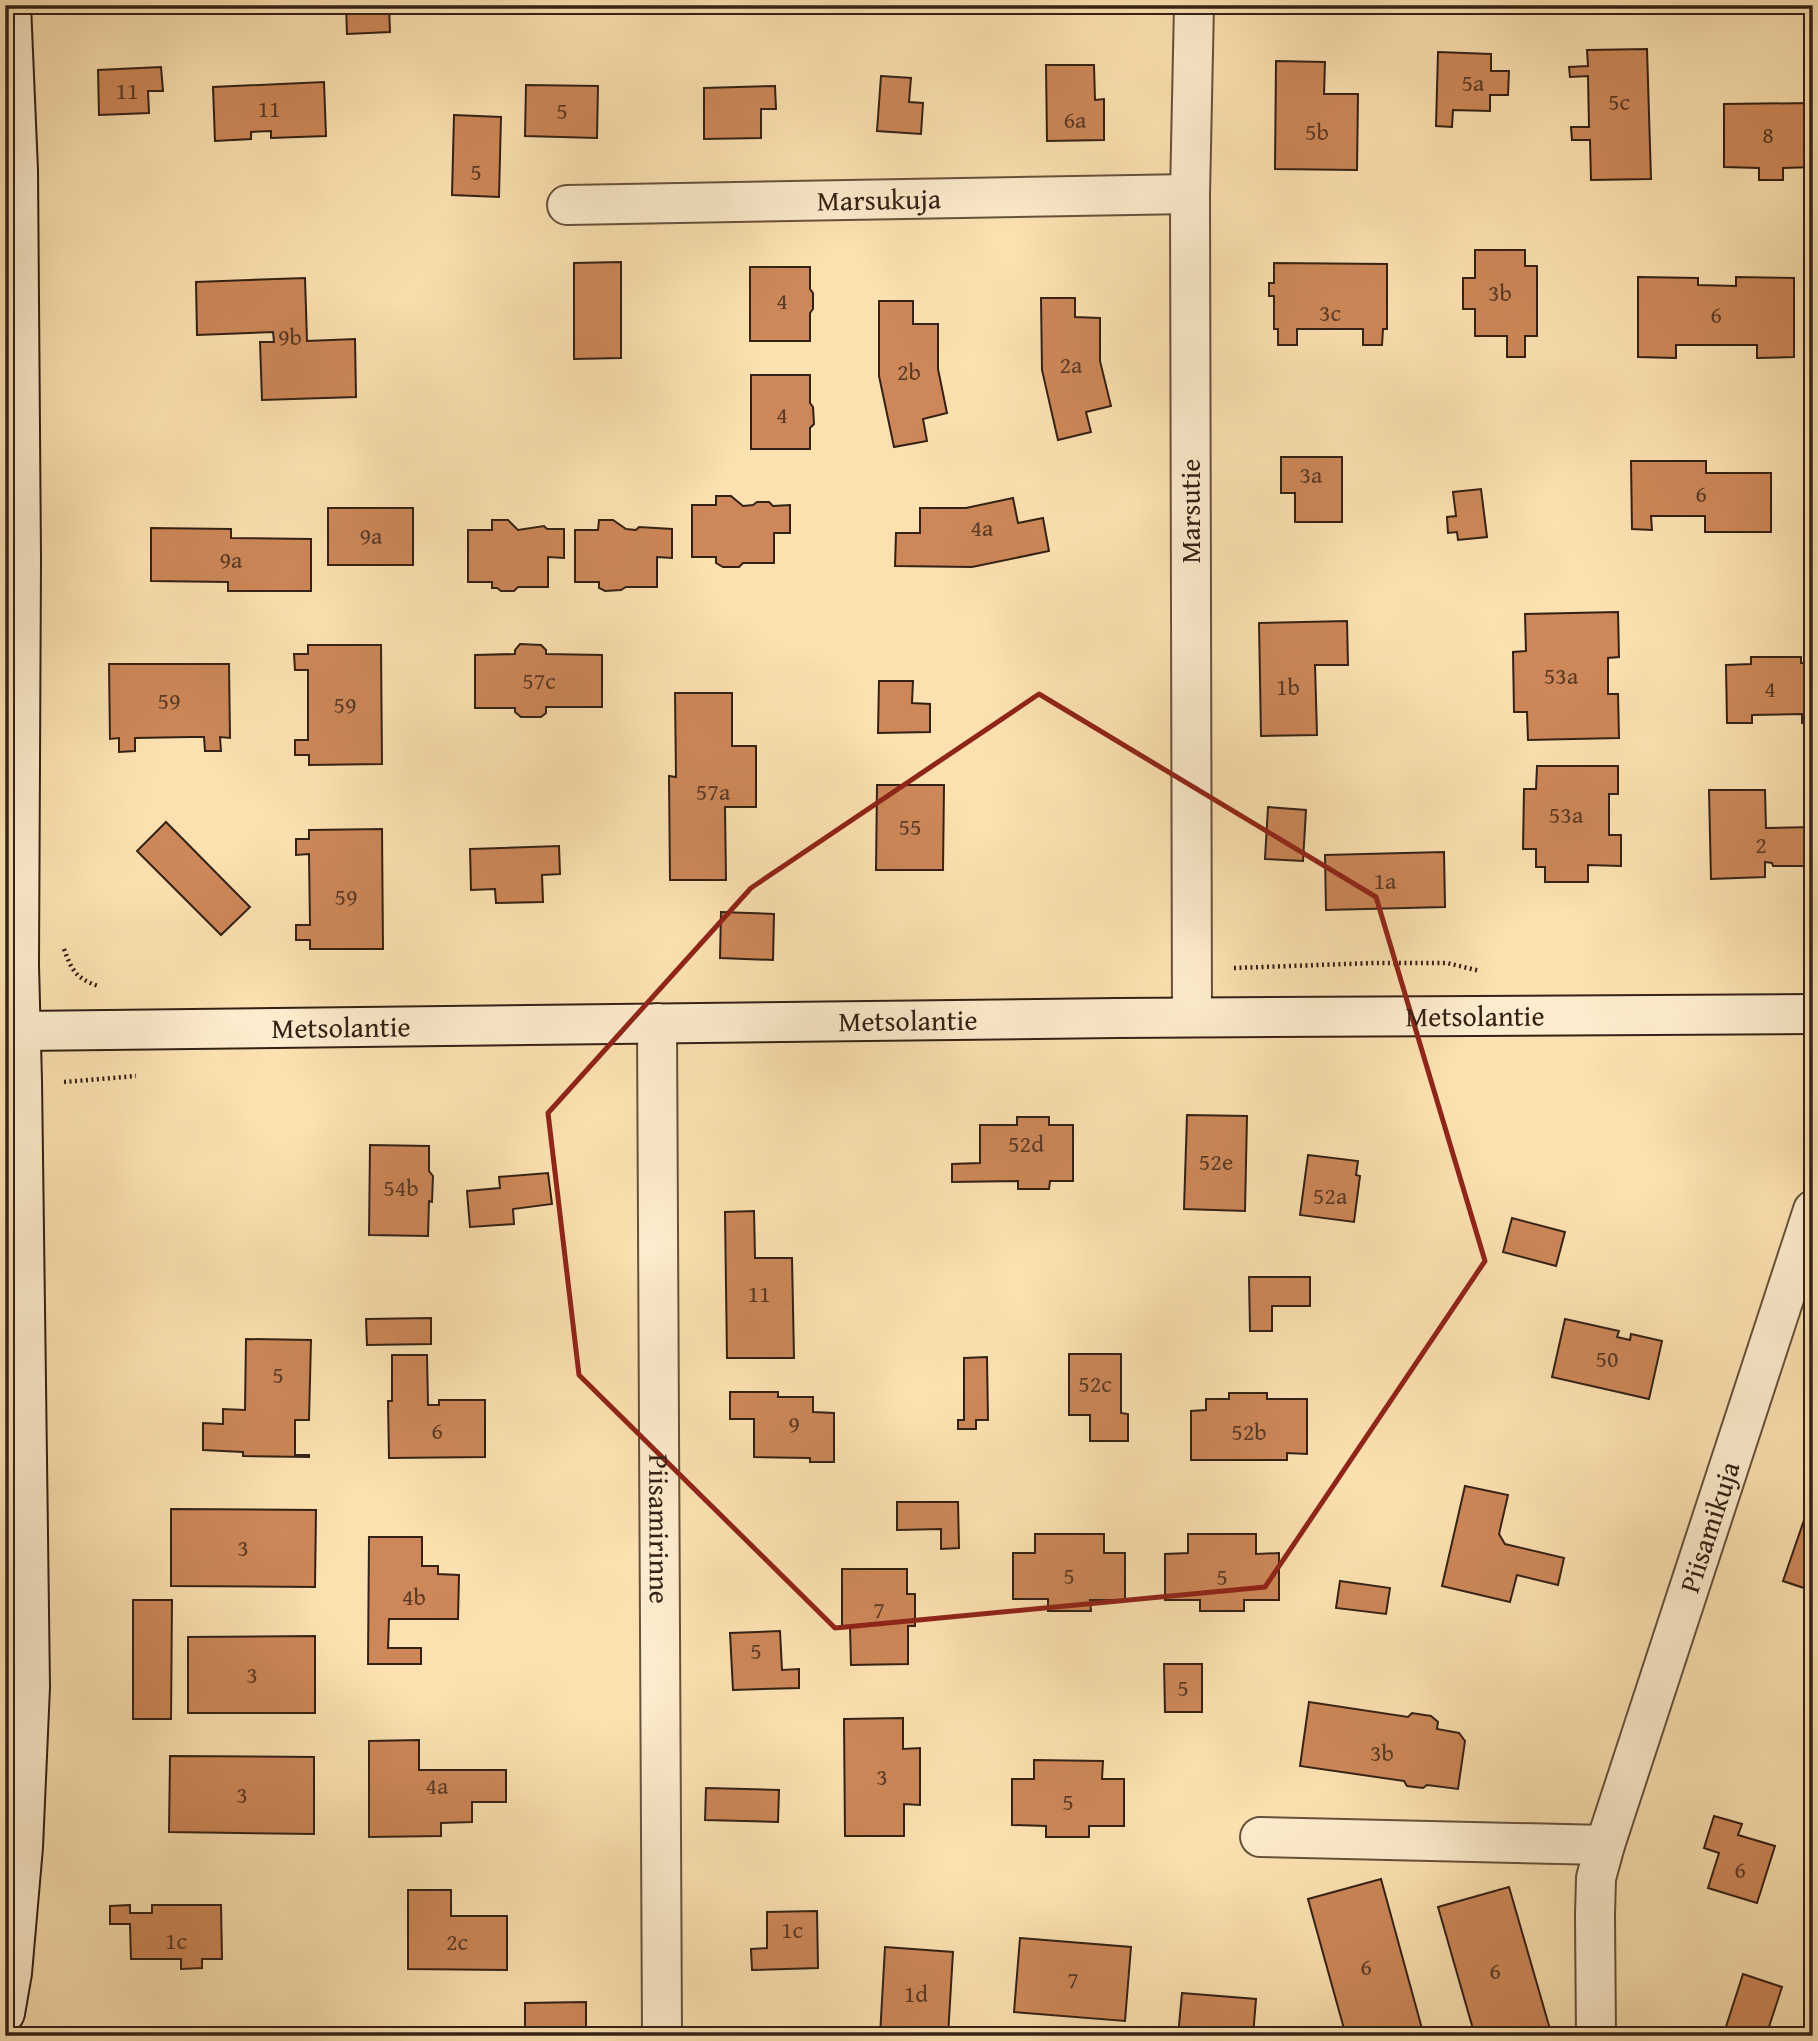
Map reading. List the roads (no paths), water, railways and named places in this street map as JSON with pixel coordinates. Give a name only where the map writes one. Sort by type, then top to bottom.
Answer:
[{"type":"street","points":[[5,2013],[12,1973],[23,1847],[30,1687],[13,1032],[19,938],[21,559],[18,185],[10,5]]},
{"type":"street","name":"Marsutie","points":[[1192,1017],[1190,194],[1194,5]]},
{"type":"street","name":"Marsukuja","points":[[567,205],[1190,194]]},
{"type":"street","name":"Metsolantie","points":[[13,1032],[1192,1017],[1813,1014]]},
{"type":"street","name":"Piisamirinne","points":[[657,1023],[662,2036]]},
{"type":"street","name":"Piisamikuja","points":[[1596,2036],[1595,1903],[1597,1878],[1605,1845],[1813,1210]]},
{"type":"street","points":[[1260,1837],[1605,1845]]}]
